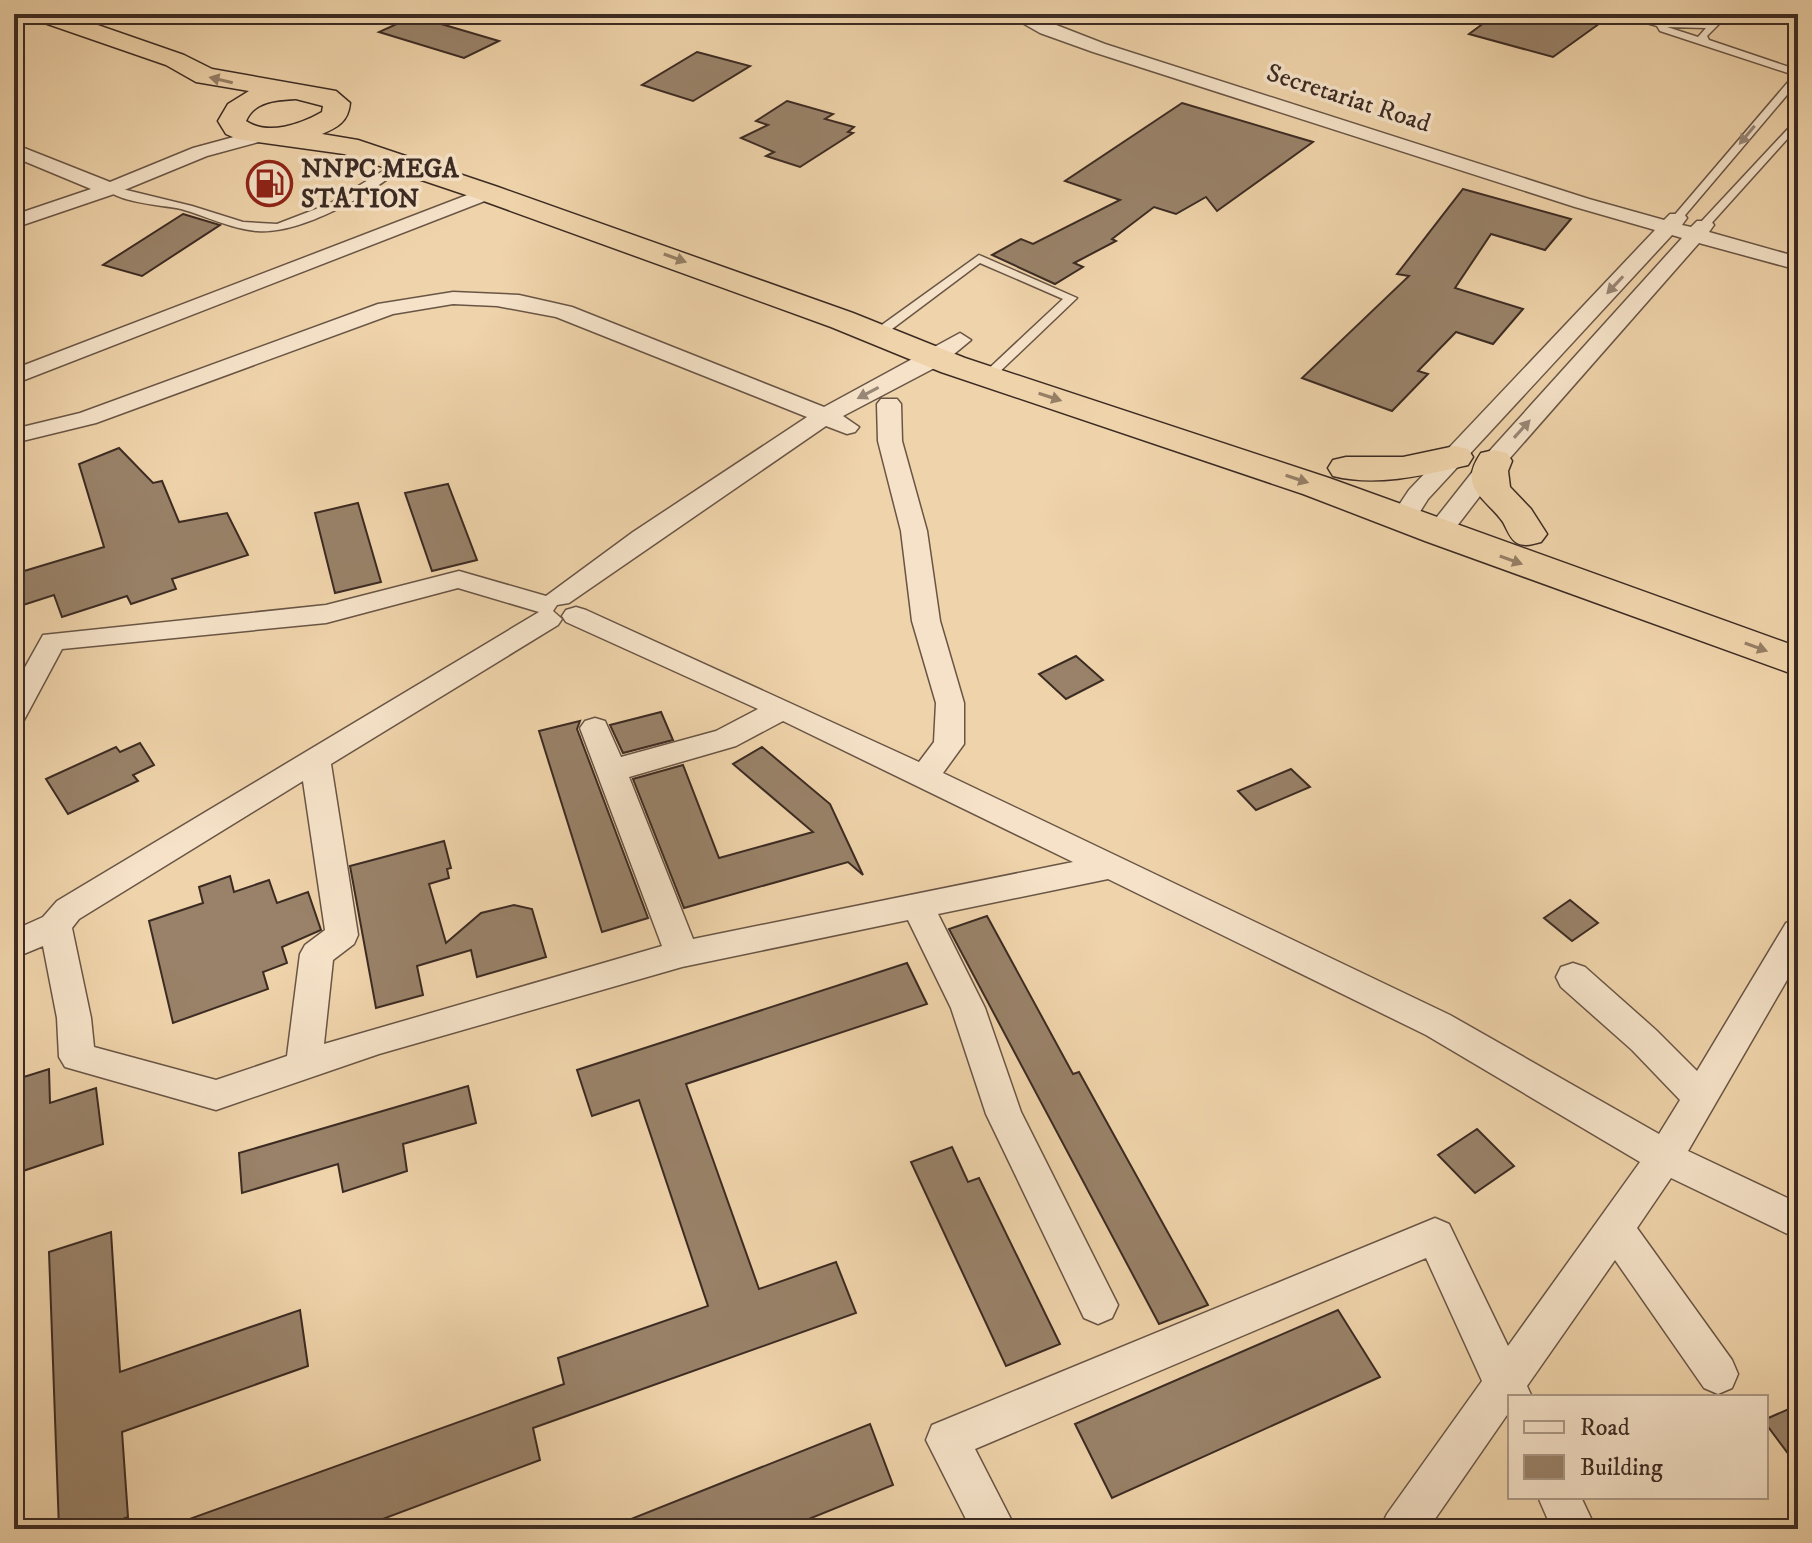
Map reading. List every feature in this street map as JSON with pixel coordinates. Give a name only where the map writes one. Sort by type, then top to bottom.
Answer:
[{"type":"highway","points":[[42,14],[175,60],[205,76],[332,97],[339,109],[352,120],[390,139],[745,258],[902,316],[970,357],[1316,486],[1428,515],[1528,534],[1798,633]]},
{"type":"highway","points":[[14,23],[142,68],[217,100],[226,106],[236,128],[247,133],[348,146],[647,248],[876,335],[970,357],[1346,468],[1428,515],[1798,662]]},
{"type":"highway","points":[[232,119],[243,104],[255,98],[298,90]]},
{"type":"highway","points":[[272,135],[326,123],[339,109]]},
{"type":"highway","points":[[1346,468],[1403,468],[1455,457]]},
{"type":"highway","points":[[1494,461],[1488,473],[1495,495],[1518,516],[1528,534]]},
{"type":"street","name":"Secretariat Road","points":[[1015,14],[1099,48],[1673,223],[1798,250]]},
{"type":"street","name":"Secretariat Road","points":[[1046,14],[1111,40],[1356,114],[1673,223]]},
{"type":"street","points":[[200,152],[232,119]]},
{"type":"street","points":[[14,222],[110,189],[200,152],[272,135]]},
{"type":"street","points":[[14,150],[54,169],[110,189]]},
{"type":"street","points":[[14,377],[488,193]]},
{"type":"street","points":[[1428,515],[1455,457],[1673,223]]},
{"type":"street","name":"Secretariat Road","points":[[1700,229],[1798,264]]},
{"type":"street","points":[[1428,515],[1494,461],[1700,229]]},
{"type":"street","points":[[14,436],[88,418],[386,309],[411,302],[464,296],[522,301],[564,312],[836,422],[889,404],[970,357]]},
{"type":"street","points":[[14,945],[55,926],[68,910],[561,608],[684,528],[836,422],[970,357]]},
{"type":"street","points":[[889,404],[890,441],[914,531],[926,621],[950,703],[949,744],[924,777]]},
{"type":"street","points":[[14,713],[53,641],[326,614],[459,579],[561,608],[783,709],[1438,1025],[1665,1157],[1798,1222]]},
{"type":"street","points":[[614,770],[726,739],[783,709]]},
{"type":"street","points":[[595,728],[614,770],[682,954]]},
{"type":"street","points":[[304,1063],[317,954],[342,935],[315,760]]},
{"type":"street","points":[[55,926],[74,1018],[77,1057],[216,1095],[304,1063],[682,954],[1111,866]]},
{"type":"street","points":[[917,905],[968,1008],[1004,1114],[1098,1305]]},
{"type":"street","points":[[1402,1529],[1508,1390],[1665,1157],[1798,932]]},
{"type":"street","points":[[1573,977],[1644,1040],[1700,1097]]},
{"type":"street","points":[[1615,1228],[1718,1374]]},
{"type":"street","points":[[994,1529],[947,1440],[1435,1236],[1508,1390]]},
{"type":"street","points":[[1560,1499],[1574,1529]]},
{"type":"lane","points":[[1620,14],[1661,24],[1714,25]]},
{"type":"lane","points":[[1705,42],[1702,36],[1725,14]]},
{"type":"lane","points":[[1661,24],[1663,29],[1798,75],[1673,223]]},
{"type":"lane","points":[[1700,229],[1798,121]]},
{"type":"lane","points":[[110,189],[137,200],[185,207],[261,228],[285,226],[312,216],[400,165]]},
{"type":"lane","points":[[876,335],[979,258],[1071,298],[970,357]]},
{"type":"building","points":[[1496,14],[1577,14],[1603,21],[1553,57],[1469,34]]},
{"type":"building","points":[[414,16],[499,41],[464,58],[379,32]]},
{"type":"building","points":[[697,52],[750,66],[693,101],[642,85]]},
{"type":"building","points":[[787,101],[833,114],[825,119],[854,127],[848,132],[853,133],[800,167],[766,156],[774,152],[741,138],[768,125],[756,121]]},
{"type":"building","points":[[1182,103],[1313,142],[1217,211],[1206,197],[1176,214],[1154,207],[1112,239],[1116,241],[1074,263],[1083,267],[1055,284],[992,255],[1021,239],[1033,244],[1120,200],[1065,181]]},
{"type":"building","points":[[1463,189],[1571,219],[1545,250],[1491,234],[1455,288],[1523,309],[1493,344],[1456,332],[1418,371],[1428,374],[1392,411],[1302,378],[1409,276],[1397,274]]},
{"type":"building","points":[[183,214],[220,225],[142,276],[103,265]]},
{"type":"building","points":[[119,448],[153,483],[162,481],[179,522],[227,513],[248,555],[172,579],[176,589],[131,604],[127,596],[62,617],[54,595],[20,606],[14,588],[14,574],[104,547],[79,464]]},
{"type":"building","points":[[448,484],[477,560],[432,571],[405,493]]},
{"type":"building","points":[[358,503],[381,582],[335,593],[315,513]]},
{"type":"building","points":[[1076,656],[1103,680],[1066,699],[1039,674]]},
{"type":"building","points":[[661,712],[673,740],[623,753],[610,725]]},
{"type":"building","points":[[580,721],[577,729],[648,918],[602,932],[539,731]]},
{"type":"building","points":[[140,743],[154,765],[133,775],[138,781],[68,814],[46,779],[116,747],[120,752]]},
{"type":"building","points":[[762,747],[830,804],[863,875],[848,862],[684,908],[633,779],[683,765],[719,858],[813,832],[733,764]]},
{"type":"building","points":[[1291,769],[1310,787],[1256,810],[1238,791]]},
{"type":"building","points":[[444,841],[451,868],[447,869],[449,878],[429,884],[446,943],[481,913],[514,905],[532,909],[546,957],[477,977],[471,950],[417,966],[423,995],[376,1008],[350,866]]},
{"type":"building","points":[[230,876],[234,892],[269,880],[277,903],[308,892],[321,930],[282,947],[287,963],[263,972],[268,989],[173,1023],[149,921],[203,903],[199,887]]},
{"type":"building","points":[[1570,900],[1598,923],[1572,941],[1544,918]]},
{"type":"building","points":[[987,916],[1073,1074],[1079,1072],[1208,1305],[1159,1324],[949,929]]},
{"type":"building","points":[[907,963],[927,1004],[686,1084],[759,1289],[836,1262],[856,1313],[533,1428],[540,1460],[356,1529],[171,1529],[170,1526],[564,1384],[558,1358],[708,1306],[639,1100],[592,1116],[577,1070]]},
{"type":"building","points":[[49,1069],[50,1103],[96,1088],[103,1144],[14,1174],[14,1080]]},
{"type":"building","points":[[468,1086],[476,1123],[403,1144],[407,1171],[343,1192],[338,1164],[242,1193],[239,1153]]},
{"type":"building","points":[[1477,1129],[1514,1166],[1475,1193],[1438,1155]]},
{"type":"building","points":[[952,1147],[968,1182],[979,1178],[1060,1344],[1006,1366],[911,1162]]},
{"type":"building","points":[[111,1232],[120,1372],[300,1310],[308,1366],[122,1432],[128,1517],[97,1529],[59,1529],[49,1252]]},
{"type":"building","points":[[1338,1310],[1380,1377],[1112,1498],[1075,1424]]},
{"type":"building","points":[[1798,1405],[1798,1467],[1768,1427],[1768,1418]]},
{"type":"building","points":[[870,1424],[893,1485],[784,1529],[606,1529]]},
{"type":"place","name":"NNPC MEGA STATION","points":[[270,183]]}]
